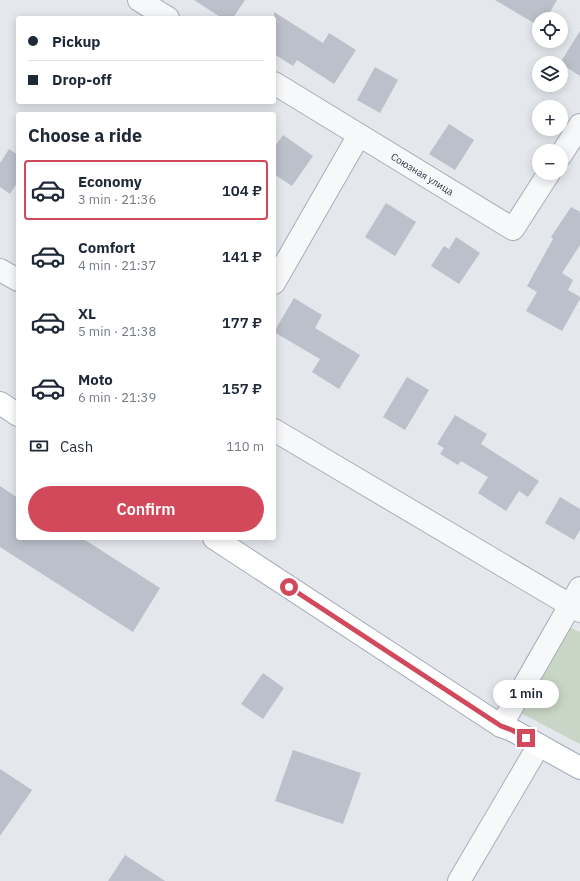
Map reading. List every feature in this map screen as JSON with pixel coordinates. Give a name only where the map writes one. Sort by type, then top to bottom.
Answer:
[{"type":"main road","points":[[0,403],[16,413]]},
{"type":"main road","points":[[217,540],[501,726],[512,730],[580,768]]},
{"type":"street","points":[[139,0],[165,16]]},
{"type":"street","name":"Союзная улица","points":[[276,84],[513,229],[544,180]]},
{"type":"street","points":[[568,144],[580,125]]},
{"type":"street","points":[[276,280],[359,135]]},
{"type":"street","points":[[0,270],[16,279]]},
{"type":"street","points":[[276,431],[576,602],[501,726]]},
{"type":"street","points":[[459,881],[539,745]]},
{"type":"green space","points":[[567,626],[580,632],[580,744],[517,711]]},
{"type":"building","points":[[194,0],[245,0],[234,16],[219,16]]},
{"type":"building","points":[[495,0],[557,0],[550,12],[532,12],[532,22]]},
{"type":"building","points":[[274,12],[323,43],[329,33],[356,50],[334,84],[297,60],[293,66],[276,55],[276,16],[274,16]]},
{"type":"building","points":[[580,31],[580,76],[568,68],[568,56],[564,56]]},
{"type":"building","points":[[375,67],[398,80],[380,113],[357,100]]},
{"type":"building","points":[[449,124],[474,140],[455,170],[429,154]]},
{"type":"building","points":[[283,135],[313,156],[292,186],[276,175],[276,145]]},
{"type":"building","points":[[9,149],[16,154],[16,184],[10,194],[0,187],[0,163]]},
{"type":"building","points":[[386,203],[416,222],[395,256],[365,237]]},
{"type":"building","points":[[571,207],[580,212],[580,245],[562,273],[573,280],[568,290],[580,297],[580,299],[562,331],[526,311],[537,292],[527,286],[553,239],[551,237]]},
{"type":"building","points":[[456,237],[480,253],[459,284],[431,266],[444,246],[449,249]]},
{"type":"building","points":[[294,298],[322,315],[315,328],[360,355],[339,389],[312,372],[320,359],[276,333],[276,329]]},
{"type":"building","points":[[407,377],[429,390],[405,430],[383,417]]},
{"type":"building","points":[[455,415],[487,434],[481,444],[539,481],[528,497],[519,491],[506,511],[478,493],[488,477],[461,461],[458,465],[440,454],[444,448],[437,444]]},
{"type":"building","points":[[0,486],[16,497],[16,540],[85,540],[160,588],[133,632],[0,547]]},
{"type":"building","points":[[560,497],[580,509],[580,530],[574,540],[545,523]]},
{"type":"building","points":[[263,673],[284,688],[263,719],[241,704]]},
{"type":"building","points":[[293,750],[361,773],[343,824],[275,801]]},
{"type":"building","points":[[0,769],[32,790],[0,836]]},
{"type":"building","points":[[125,855],[165,881],[108,881]]},
{"type":"route","points":[[289,587],[501,726],[526,738]]}]
